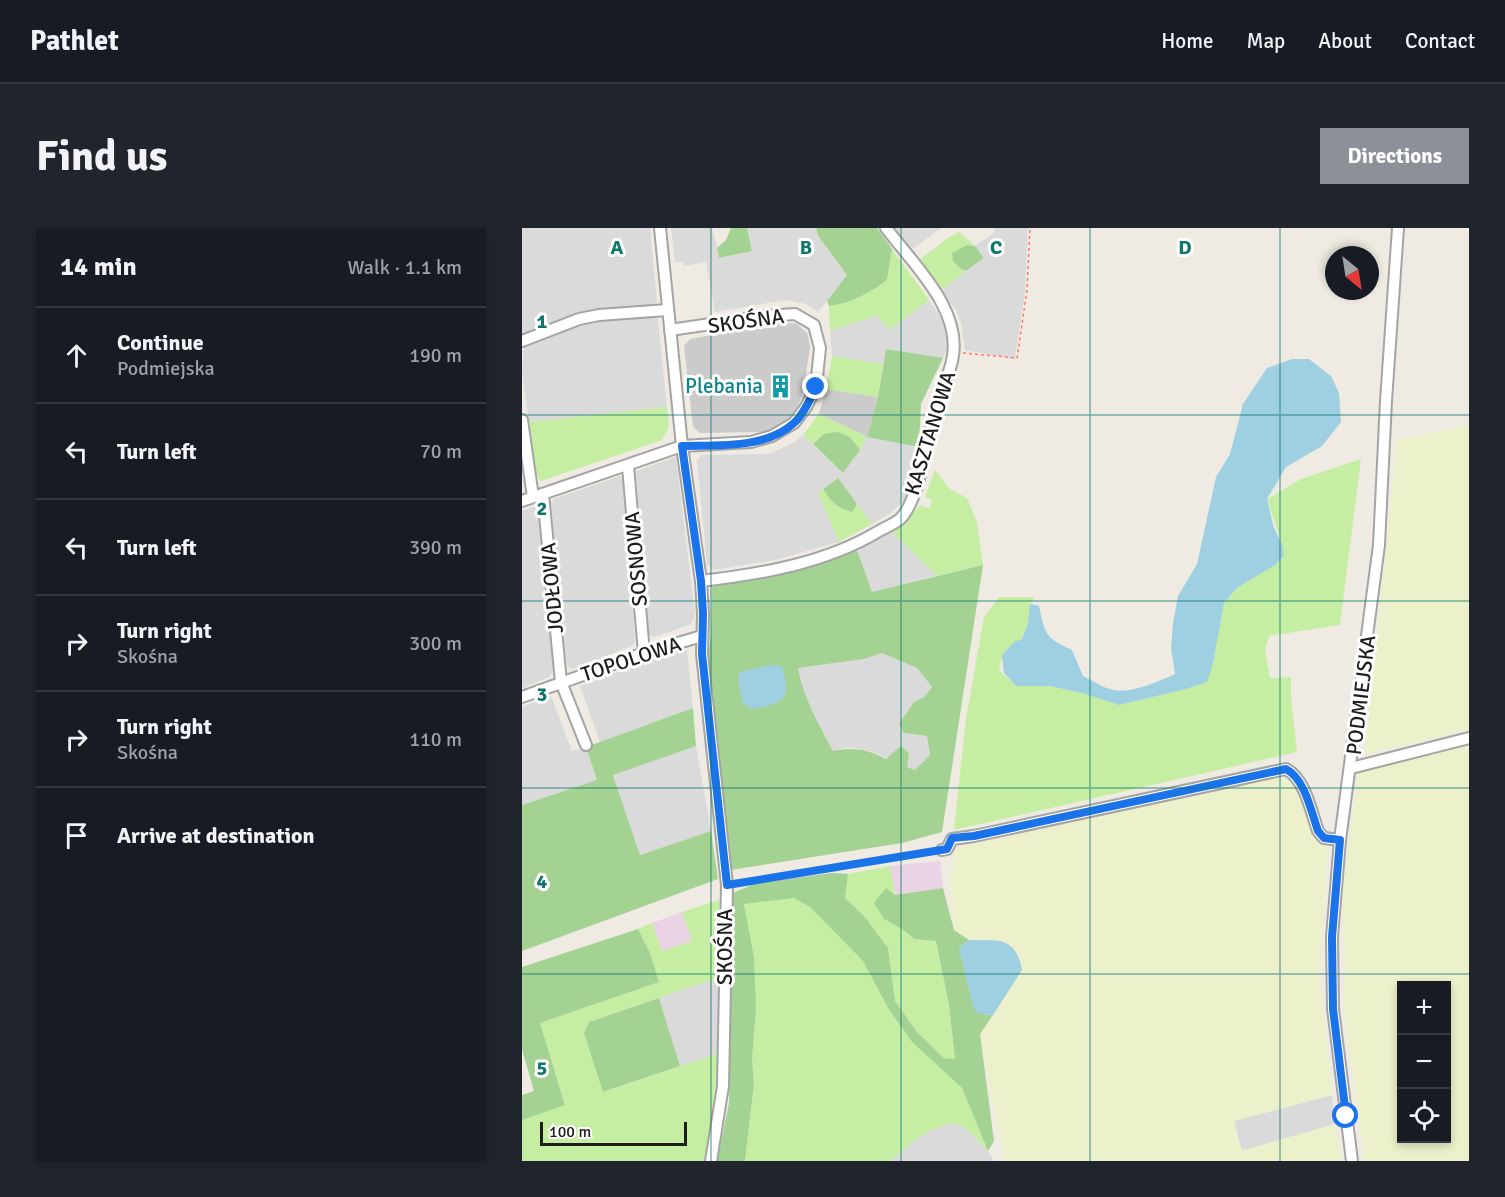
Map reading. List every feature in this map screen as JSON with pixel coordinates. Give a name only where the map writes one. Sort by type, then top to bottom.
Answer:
[{"type":"street","name":"SKOŚNA","points":[[660,228],[682,446],[701,581],[702,654],[727,885],[723,1086],[711,1161]]},
{"type":"street","name":"KASZTANOWA","points":[[701,581],[738,577],[820,559],[858,544],[902,518],[917,489],[924,449],[952,360],[954,333],[941,300],[886,228]]},
{"type":"street","name":"PODMIEJSKA","points":[[1352,1161],[1333,1009],[1332,937],[1340,840],[1379,545],[1398,228]]},
{"type":"street","points":[[522,341],[579,319],[599,315],[667,310]]},
{"type":"street","name":"SKOŚNA","points":[[670,330],[765,316],[795,314],[814,325],[820,348],[816,387],[806,407],[794,423],[772,436],[752,442],[682,446]]},
{"type":"street","name":"JODŁOWA","points":[[522,420],[538,495],[561,682]]},
{"type":"street","points":[[522,501],[682,446]]},
{"type":"street","name":"SOSNOWA","points":[[628,466],[644,653]]},
{"type":"street","name":"TOPOLOWA","points":[[522,697],[644,653],[702,636]]},
{"type":"street","name":"TOPOLOWA","points":[[561,682],[586,745]]},
{"type":"street","points":[[1351,768],[1469,738]]},
{"type":"street","points":[[942,850],[947,849],[952,838],[974,836],[1286,769],[1300,780],[1318,831],[1324,838],[1340,840]]},
{"type":"path","points":[[953,352],[1017,358],[1027,290],[1030,228]]},
{"type":"path","points":[[727,885],[942,850]]},
{"type":"shaded area","points":[[650,228],[657,302],[653,306],[585,313],[522,336],[522,229]]},
{"type":"shaded area","points":[[671,228],[712,228],[720,258],[752,251],[747,228],[816,228],[818,237],[847,275],[818,312],[806,304],[786,300],[715,312],[706,262],[683,266],[683,262],[675,262]]},
{"type":"shaded area","points":[[893,228],[941,228],[914,248],[907,246]]},
{"type":"shaded area","points":[[994,228],[1028,228],[1025,292],[1015,359],[965,350],[961,323],[956,310],[940,291],[984,258],[975,246],[995,232]]},
{"type":"shaded area","points":[[929,300],[949,333],[949,347],[943,358],[886,349],[883,364],[832,356],[830,331],[877,315],[889,330]]},
{"type":"shaded area","points":[[654,315],[658,319],[667,407],[529,422],[522,370],[524,345],[587,320]]},
{"type":"shaded area","points":[[783,322],[797,324],[808,334],[810,348],[803,392],[791,416],[779,426],[766,432],[700,433],[693,427],[684,346],[690,339]]},
{"type":"shaded area","points":[[826,389],[878,397],[867,437],[819,414]]},
{"type":"shaded area","points":[[803,435],[843,473],[867,437],[919,447],[919,468],[908,497],[891,513],[872,524],[837,478],[818,493],[839,542],[775,560],[714,570],[707,565],[697,460],[702,455],[769,454],[795,442]]},
{"type":"shaded area","points":[[676,457],[695,614],[691,624],[655,637],[649,635],[636,471]]},
{"type":"shaded area","points":[[620,476],[624,479],[635,641],[632,646],[572,669],[567,665],[551,503],[554,499]]},
{"type":"shaded area","points":[[538,505],[554,669],[549,677],[522,688],[522,511]]},
{"type":"shaded area","points":[[891,531],[937,576],[872,592],[857,550]]},
{"type":"shaded area","points":[[683,648],[687,651],[693,708],[600,742],[580,686]]},
{"type":"shaded area","points":[[882,653],[917,668],[932,687],[924,697],[914,702],[904,733],[927,736],[930,755],[915,770],[870,751],[850,747],[833,751],[800,683],[798,668],[864,659]]},
{"type":"shaded area","points":[[551,696],[572,751],[586,747],[597,780],[522,805],[522,707]]},
{"type":"shaded area","points":[[696,746],[711,831],[640,855],[613,774]]},
{"type":"shaded area","points":[[940,861],[943,888],[895,895],[890,866]]},
{"type":"shaded area","points":[[682,912],[692,941],[662,951],[652,923]]},
{"type":"shaded area","points":[[711,980],[719,985],[719,1053],[680,1066],[659,998]]},
{"type":"shaded area","points":[[1332,1095],[1335,1124],[1241,1151],[1234,1121]]},
{"type":"shaded area","points":[[956,1123],[968,1130],[988,1151],[994,1161],[890,1161],[922,1135],[943,1125]]},
{"type":"green space","points":[[731,228],[747,228],[752,251],[719,258],[717,248],[726,240]]},
{"type":"green space","points":[[816,228],[877,228],[892,249],[887,280],[860,297],[829,306],[827,301],[847,275],[818,236]]},
{"type":"green space","points":[[959,232],[975,246],[967,245],[961,269],[966,271],[940,291],[918,261]]},
{"type":"green space","points":[[967,245],[975,246],[984,258],[966,271],[953,261],[952,253]]},
{"type":"green space","points":[[892,249],[929,300],[889,330],[877,315],[830,331],[829,306],[859,297],[887,280]]},
{"type":"green space","points":[[886,349],[943,358],[921,404],[919,447],[867,437],[878,397]]},
{"type":"green space","points":[[832,356],[883,364],[878,397],[826,389]]},
{"type":"green space","points":[[667,407],[669,427],[662,440],[541,481],[536,474],[529,422]]},
{"type":"green space","points":[[819,414],[867,437],[860,450],[850,437],[824,434],[813,444],[803,435]]},
{"type":"green space","points":[[1469,425],[1469,730],[1365,754],[1397,440]]},
{"type":"green space","points":[[838,432],[850,437],[860,450],[843,473],[813,444],[824,434]]},
{"type":"green space","points":[[1361,459],[1340,625],[1269,636],[1265,650],[1270,678],[1291,677],[1297,752],[954,830],[966,719],[984,617],[999,597],[1035,597],[1030,604],[1028,623],[1022,639],[1008,647],[1000,664],[999,670],[1016,686],[1050,686],[1119,705],[1206,682],[1213,664],[1224,603],[1237,588],[1284,556],[1267,499],[1301,479]]},
{"type":"green space","points":[[935,470],[950,489],[967,498],[977,522],[983,565],[937,576],[891,531],[903,523],[920,505],[929,508],[932,500],[925,497]]},
{"type":"green space","points":[[838,478],[857,504],[852,512],[835,504],[823,489]]},
{"type":"green space","points":[[823,489],[842,509],[851,512],[857,504],[872,524],[839,542],[818,493]]},
{"type":"green space","points":[[857,550],[872,592],[983,565],[942,832],[902,843],[731,870],[707,668],[711,634],[712,587],[790,572]],"holes":[[[882,653],[917,668],[932,687],[924,697],[914,702],[899,724],[904,733],[927,736],[930,755],[915,770],[907,767],[909,753],[901,746],[886,759],[860,750],[833,751],[808,700],[798,668],[864,659]]]},
{"type":"green space","points":[[693,708],[696,746],[613,775],[640,855],[711,831],[718,879],[522,951],[522,805],[597,780],[586,747]]},
{"type":"green space","points":[[1469,745],[1469,1161],[1365,1161],[1344,1011],[1345,955],[1342,900],[1358,773]]},
{"type":"green space","points":[[1276,777],[1295,783],[1316,838],[1328,845],[1319,976],[1332,1095],[1234,1121],[1242,1151],[1335,1124],[1341,1161],[1004,1161],[980,1034],[1022,970],[1018,953],[1005,941],[969,940],[954,930],[951,878],[956,848]]},
{"type":"green space","points":[[890,866],[895,895],[884,919],[914,939],[936,941],[949,1005],[955,1059],[944,1058],[917,1032],[895,1001],[888,948],[865,917],[845,898],[848,874]]},
{"type":"green space","points":[[832,873],[848,874],[845,898],[865,917],[888,948],[895,1001],[917,1032],[944,1058],[955,1059],[949,1005],[936,941],[914,939],[884,919],[874,903],[886,888],[895,895],[943,888],[954,930],[969,940],[959,948],[982,1014],[993,1015],[980,1034],[994,1141],[988,1151],[962,1088],[912,1042],[888,1008],[863,961],[810,907],[794,898],[744,904],[754,958],[756,1008],[752,1060],[754,1083],[745,1161],[717,1161],[729,1103],[733,893],[754,884]]},
{"type":"green space","points":[[794,898],[810,907],[863,961],[888,1008],[912,1042],[962,1088],[988,1151],[968,1130],[956,1123],[943,1125],[922,1135],[890,1161],[745,1161],[754,1083],[752,1060],[756,1008],[744,903]]},
{"type":"green space","points":[[719,900],[719,985],[711,980],[589,1022],[584,1033],[604,1092],[719,1053],[704,1161],[522,1161],[522,1120],[565,1104],[540,1023],[659,982],[650,953],[638,929],[652,923],[662,951],[692,941],[682,912]]},
{"type":"green space","points":[[638,929],[650,953],[659,982],[540,1023],[565,1105],[522,1120],[522,1095],[534,1091],[522,1049],[522,967]]},
{"type":"green space","points":[[659,998],[680,1066],[603,1092],[584,1033],[589,1022]]},
{"type":"water","points":[[1292,359],[1309,359],[1331,376],[1339,393],[1341,422],[1322,446],[1286,467],[1267,499],[1284,556],[1275,565],[1237,588],[1224,603],[1213,664],[1207,682],[1119,705],[1050,686],[1016,686],[1004,673],[1002,655],[1014,642],[1022,639],[1028,623],[1030,604],[1039,606],[1045,629],[1051,638],[1072,650],[1083,676],[1102,686],[1114,690],[1128,690],[1175,674],[1171,648],[1178,596],[1197,564],[1216,477],[1230,454],[1243,404],[1267,368]]},
{"type":"water","points":[[769,665],[782,666],[785,694],[777,703],[751,709],[742,702],[738,677],[740,672]]},
{"type":"water","points":[[969,940],[1004,942],[1010,945],[1019,959],[1022,970],[993,1015],[982,1014],[974,1010],[959,948]]},
{"type":"place","name":"Plebania","points":[[781,386]]},
{"type":"route","points":[[816,387],[806,407],[794,423],[772,436],[752,442],[682,446],[701,581],[702,654],[727,885],[947,849],[952,838],[974,836],[1286,769],[1300,780],[1318,831],[1324,838],[1340,840],[1332,937],[1333,1009],[1346,1116]]}]
